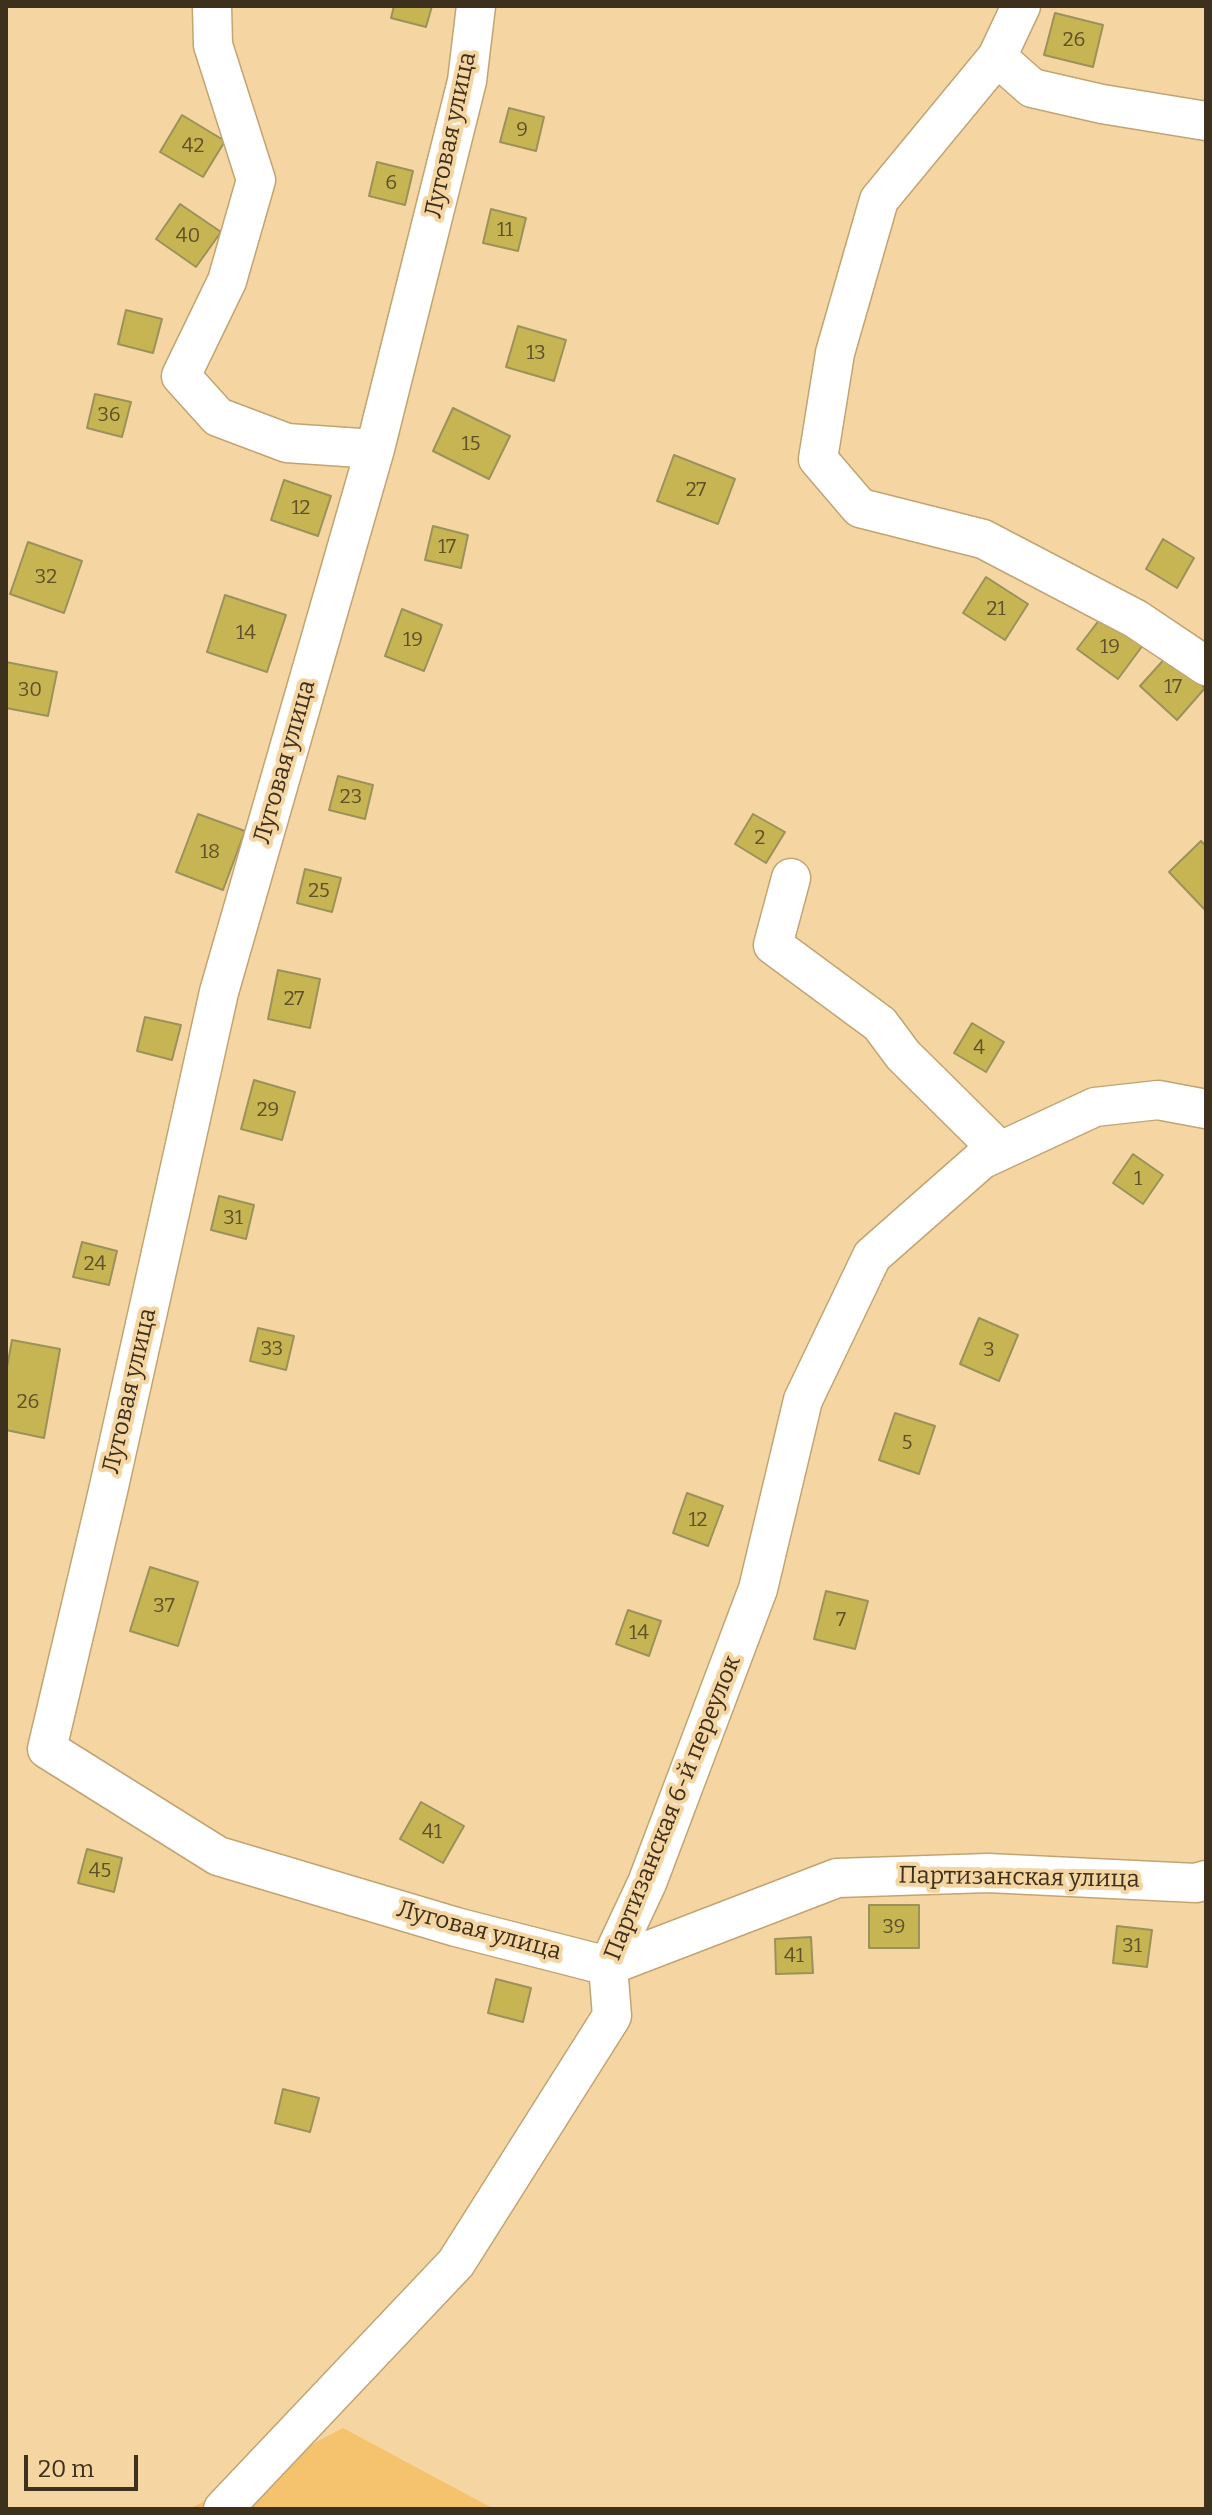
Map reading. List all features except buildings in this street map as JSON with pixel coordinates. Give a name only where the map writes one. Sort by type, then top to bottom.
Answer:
[{"type":"street","points":[[212,6],[213,45],[256,180],[227,281],[181,376],[218,417],[231,422],[287,443],[375,449]]},
{"type":"street","name":"Луговая улица","points":[[476,6],[467,81],[375,449],[219,992],[112,1475],[47,1749],[218,1856],[456,1927],[608,1966]]},
{"type":"street","points":[[1021,6],[997,57],[879,200],[835,353],[818,459],[860,508],[983,539],[1136,619],[1206,666]]},
{"type":"street","points":[[997,57],[1032,88],[1102,104],[1206,121]]},
{"type":"street","points":[[791,878],[773,945],[880,1024],[903,1055],[1000,1151]]},
{"type":"street","name":"Партизанская 6-й переулок","points":[[223,2509],[456,2263],[612,2016],[608,1966],[647,1883],[758,1589],[803,1400],[872,1256],[981,1160],[1095,1107],[1158,1100],[1206,1109]]},
{"type":"street","name":"Партизанская улица","points":[[608,1966],[837,1878],[988,1873],[1196,1883],[1206,1880]]},
{"type":"shaded area","points":[[343,2428],[494,2509],[189,2509]]}]
